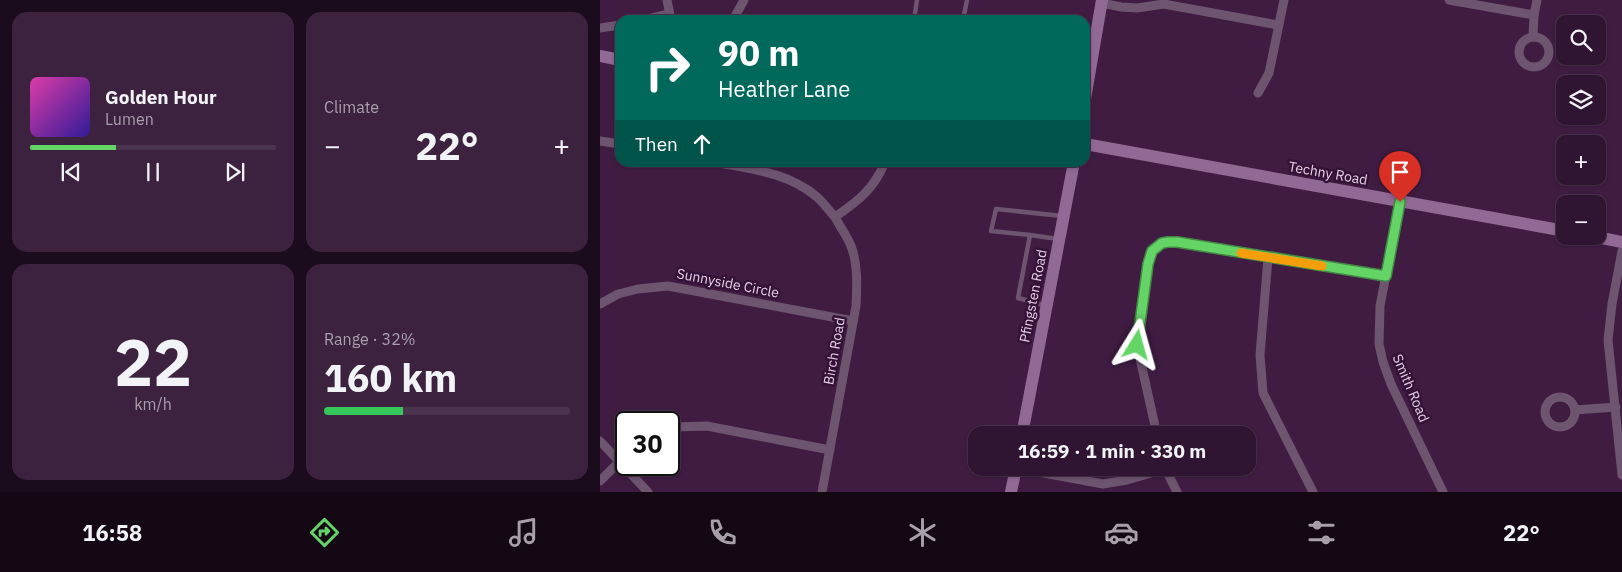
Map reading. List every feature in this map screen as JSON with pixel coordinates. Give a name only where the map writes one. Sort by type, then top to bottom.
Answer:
[{"type":"main road","points":[[1090,70],[1102,1]]},
{"type":"main road","points":[[600,56],[615,59]]},
{"type":"main road","name":"Techny Road","points":[[1090,145],[1556,229]]},
{"type":"main road","name":"Pfingsten Road","points":[[1024,426],[1073,167]]},
{"type":"main road","points":[[1606,239],[1622,242]]},
{"type":"main road","points":[[1011,492],[1014,476]]},
{"type":"street","points":[[667,0],[670,15]]},
{"type":"street","points":[[736,15],[744,0]]},
{"type":"street","points":[[1258,93],[1269,73],[1284,0]]},
{"type":"street","points":[[1449,0],[1534,14]]},
{"type":"street","points":[[1533,38],[1534,14],[1537,0]]},
{"type":"street","points":[[1102,1],[1121,7],[1137,8],[1164,4],[1278,25]]},
{"type":"street","points":[[600,28],[615,26]]},
{"type":"street","points":[[600,141],[615,143]]},
{"type":"street","name":"Birch Road","points":[[739,167],[778,175],[805,188],[819,198],[835,217],[851,246],[856,270],[856,298],[822,492]]},
{"type":"street","points":[[835,217],[858,201],[876,182],[883,167]]},
{"type":"street","name":"Smith Road","points":[[1400,202],[1380,306],[1379,344],[1391,384],[1442,492]]},
{"type":"street","points":[[1155,426],[1137,345],[1148,264],[1152,251],[1162,243],[1189,245],[1386,276]]},
{"type":"street","points":[[1622,251],[1612,304],[1608,340],[1622,474]]},
{"type":"street","points":[[1268,258],[1260,355],[1263,392],[1313,492]]},
{"type":"street","name":"Sunnyside Circle","points":[[600,304],[618,294],[638,289],[668,286],[853,320]]},
{"type":"street","points":[[1575,410],[1616,406]]},
{"type":"street","points":[[680,427],[707,426],[830,450]]},
{"type":"street","points":[[600,441],[615,452]]},
{"type":"street","points":[[600,481],[615,466]]},
{"type":"street","points":[[636,476],[648,492]]},
{"type":"street","points":[[1060,476],[1103,484],[1139,476]]},
{"type":"street","points":[[1169,476],[1178,492]]},
{"type":"lane","points":[[915,15],[917,0]]},
{"type":"lane","points":[[964,15],[967,0]]},
{"type":"lane","points":[[1059,239],[991,232],[996,209],[1064,216]]},
{"type":"lane","points":[[1030,235],[1018,298],[1047,306]]},
{"type":"slow traffic","points":[[1241,253],[1322,266]]},
{"type":"route","points":[[1137,345],[1148,264],[1152,251],[1156,246],[1162,243],[1177,242],[1386,276],[1400,202]]}]
